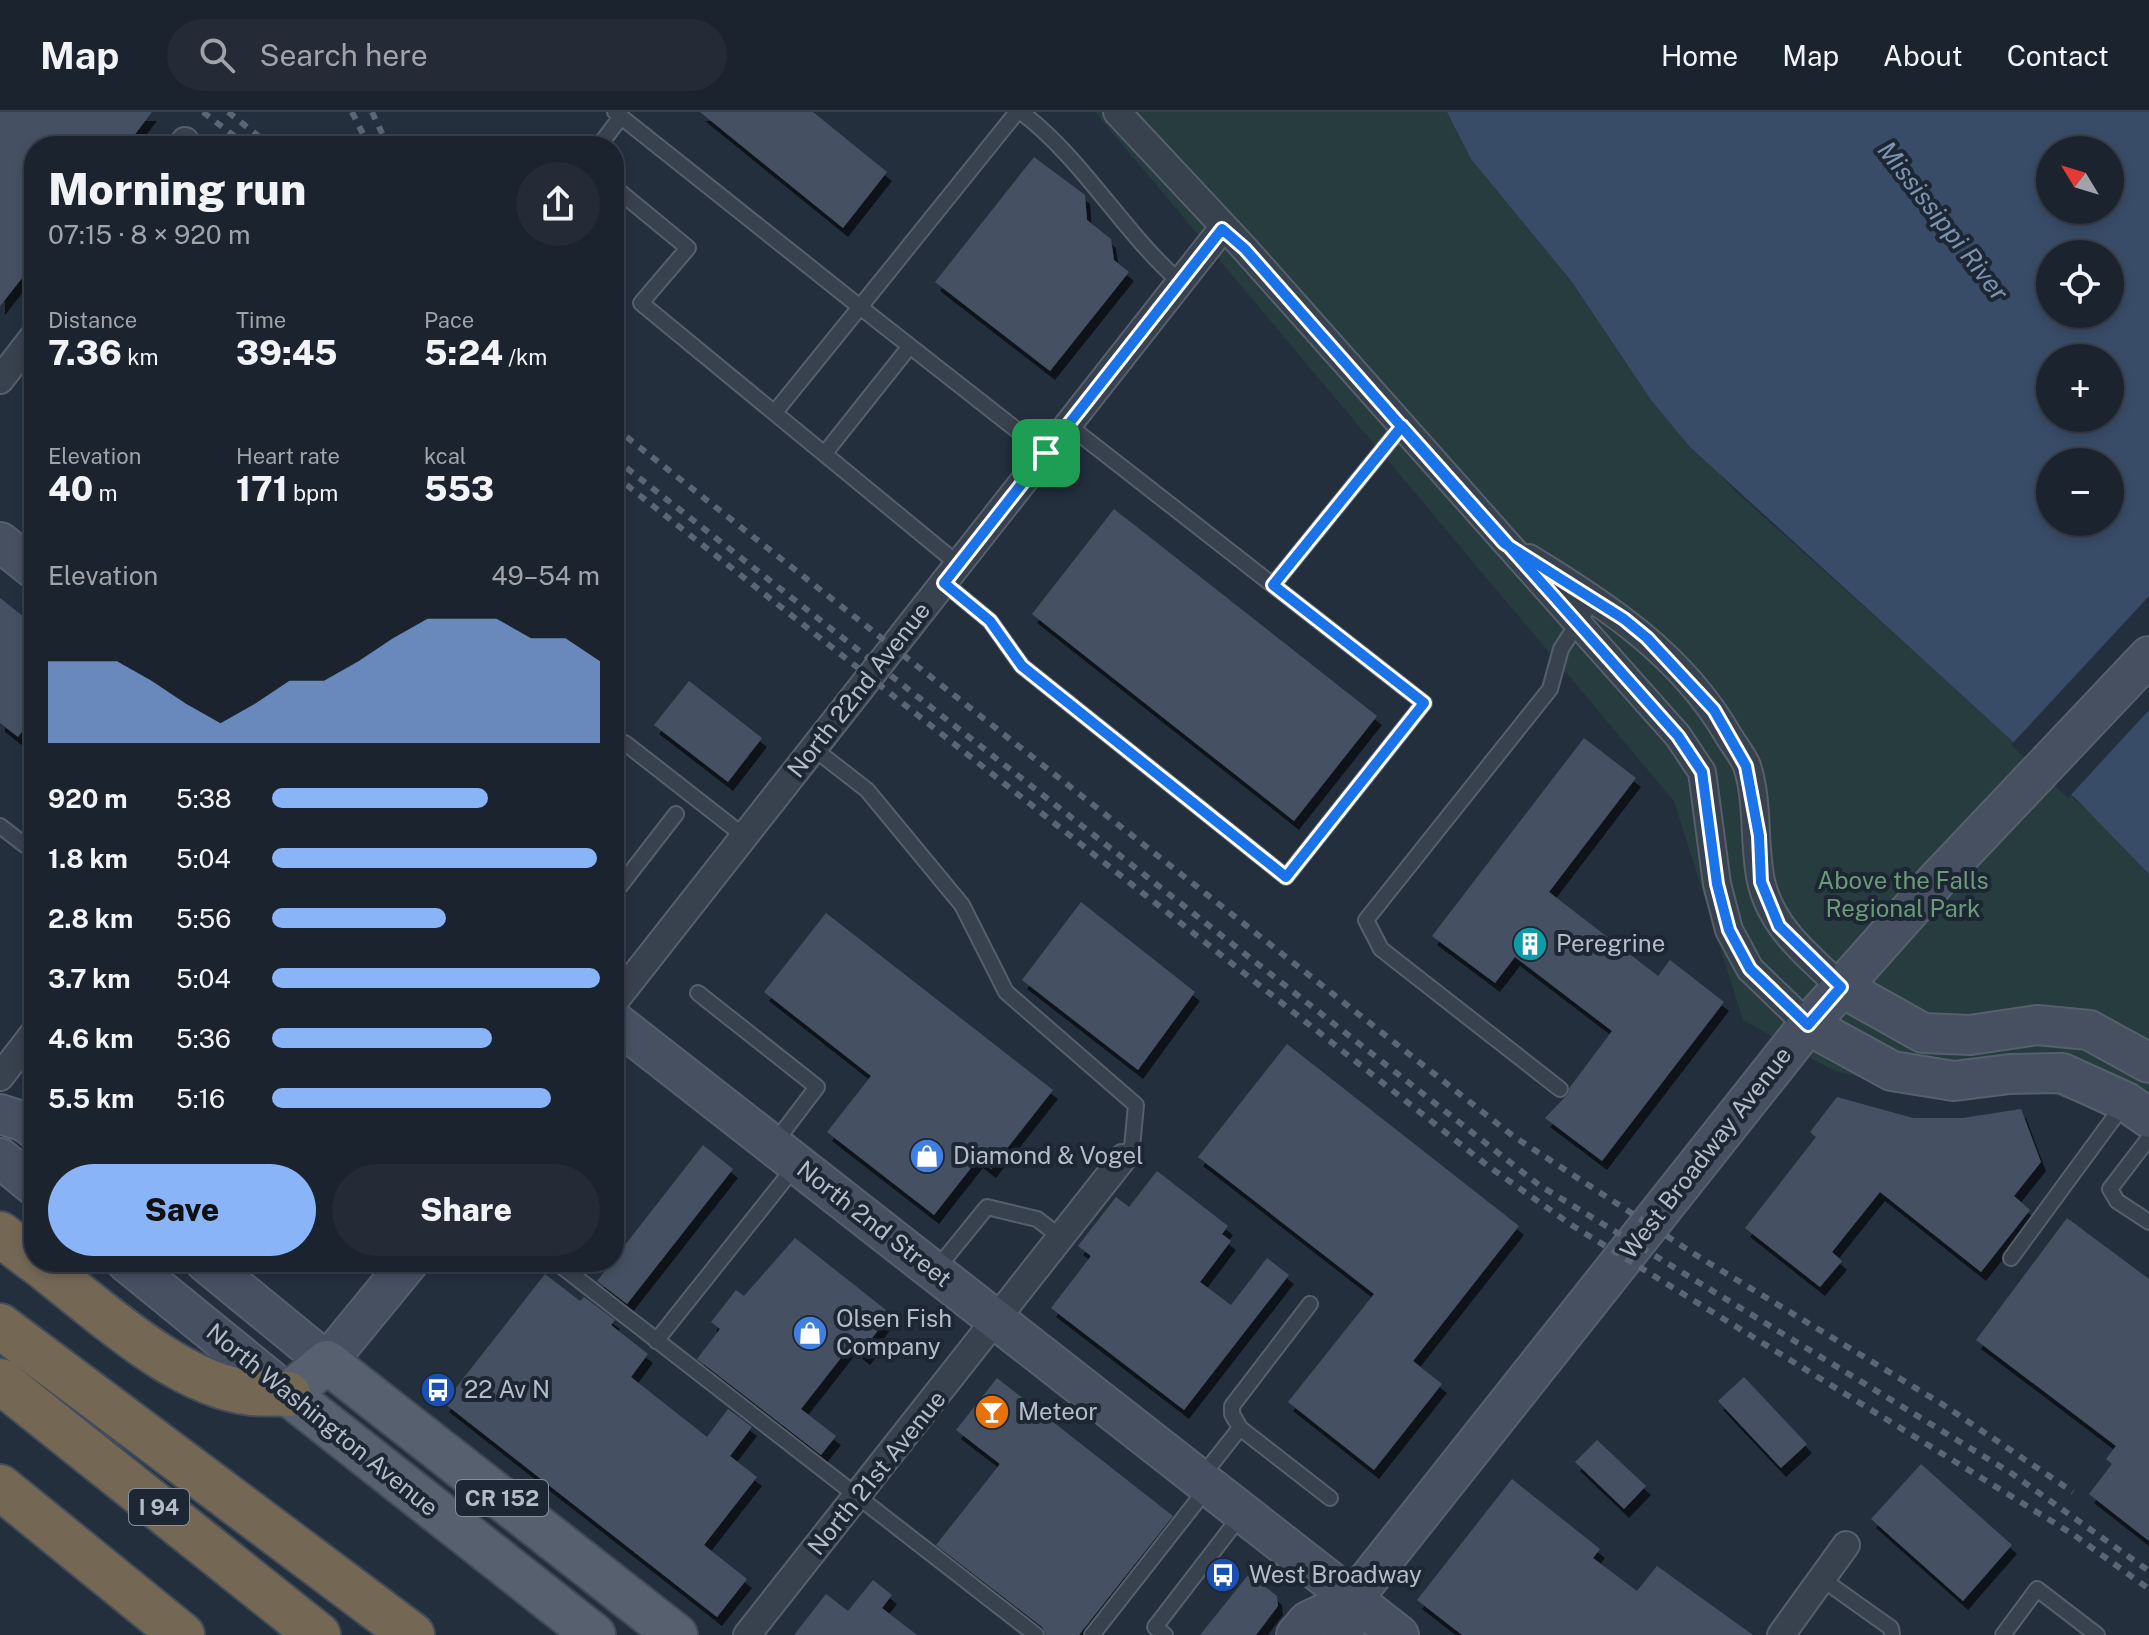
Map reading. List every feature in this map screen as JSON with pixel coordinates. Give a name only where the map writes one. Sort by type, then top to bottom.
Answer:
[{"type":"highway","points":[[0,1234],[24,1253]]},
{"type":"highway","points":[[50,1272],[151,1349],[202,1378],[250,1393],[288,1394]]},
{"type":"highway","points":[[0,1326],[412,1635]]},
{"type":"highway","name":"I 94","points":[[0,1381],[318,1635]]},
{"type":"highway","points":[[0,1487],[182,1635]]},
{"type":"highway","points":[[0,1506],[134,1635]]},
{"type":"main road","points":[[288,1394],[327,1362]]},
{"type":"main road","name":"North Washington Avenue","points":[[327,1362],[676,1635]]},
{"type":"main road","name":"North Washington Avenue","points":[[288,1394],[594,1635]]},
{"type":"street","points":[[1117,112],[1678,736],[1702,772],[1717,884],[1729,930],[1750,969],[1808,1025],[1892,1071],[1954,1081],[2010,1074],[2062,1073],[2137,1110]]},
{"type":"street","name":"North 22nd Avenue","points":[[624,989],[1222,229]]},
{"type":"street","points":[[0,380],[24,349]]},
{"type":"street","points":[[0,542],[24,561]]},
{"type":"street","points":[[1504,543],[1594,598],[1647,638],[1714,710],[1746,766],[1759,836],[1761,882],[1779,926],[1841,987],[1923,1033],[1970,1035],[2037,1025],[2089,1030],[2149,1063]]},
{"type":"street","name":"West Broadway Avenue","points":[[1296,1635],[1308,1621],[1347,1618],[1808,1025],[1936,881],[2149,656]]},
{"type":"street","name":"North 2nd Street","points":[[624,1029],[1243,1514],[1347,1618],[1399,1635]]},
{"type":"street","points":[[0,1077],[24,1046]]},
{"type":"street","points":[[0,1114],[24,1122]]},
{"type":"street","points":[[0,1158],[24,1178]]},
{"type":"street","name":"North 21st Avenue","points":[[747,1635],[998,1321],[1123,1158]]},
{"type":"street","name":"North Washington Avenue","points":[[138,1272],[288,1394]]},
{"type":"street","name":"North Washington Avenue","points":[[217,1272],[327,1362]]},
{"type":"street","points":[[327,1362],[401,1272]]},
{"type":"street","points":[[1781,1635],[1846,1545]]},
{"type":"lane","points":[[775,412],[1019,112],[1051,137],[1157,261],[1180,282]]},
{"type":"lane","points":[[605,136],[617,115],[1046,453]]},
{"type":"lane","points":[[624,195],[688,248],[641,303],[825,453],[951,573],[1022,666],[1286,877],[1424,703],[1068,425]]},
{"type":"lane","points":[[825,453],[910,346]]},
{"type":"lane","points":[[1273,585],[1402,426]]},
{"type":"lane","points":[[1560,1089],[1381,949],[1366,920],[1550,689],[1561,649],[1576,621],[1594,598]]},
{"type":"lane","points":[[625,743],[744,836]]},
{"type":"lane","points":[[813,748],[867,790],[962,905],[1006,992],[1136,1105],[1132,1147],[1123,1158]]},
{"type":"lane","points":[[624,881],[676,814]]},
{"type":"lane","points":[[0,826],[24,844]]},
{"type":"lane","points":[[656,1341],[785,1154],[817,1087],[698,993]]},
{"type":"lane","points":[[2011,1258],[2137,1110]]},
{"type":"lane","points":[[2149,1138],[2110,1189],[2117,1201],[2149,1222]]},
{"type":"lane","points":[[935,1272],[987,1207],[1037,1219],[1062,1238]]},
{"type":"lane","points":[[569,1272],[1036,1635]]},
{"type":"lane","points":[[1310,1304],[1232,1406],[1232,1414],[1240,1428],[1330,1498]]},
{"type":"lane","points":[[1092,1635],[1204,1483],[1240,1428]]},
{"type":"lane","points":[[1165,1635],[1155,1627],[1243,1514]]},
{"type":"lane","points":[[1822,1579],[1891,1628],[1892,1635]]},
{"type":"lane","points":[[2003,1635],[2037,1589],[2097,1635]]},
{"type":"green space","name":"Above the Falls Regional Park","points":[[1095,112],[1447,112],[1471,159],[1572,282],[1651,400],[1735,491],[2000,729],[2134,855],[2149,874],[2149,1140],[2108,1113],[2049,1093],[1955,1098],[1834,1071],[1743,1020],[1674,801]]},
{"type":"water","name":"Mississippi River","points":[[1447,112],[2149,112],[2149,874],[2078,801],[1690,447],[1651,400],[1572,282],[1471,159]]},
{"type":"pier","points":[[2149,596],[2149,710],[2068,798],[2011,745]]},
{"type":"building","points":[[0,112],[152,112],[134,136],[24,136],[24,276],[0,306]]},
{"type":"building","points":[[700,112],[813,112],[887,172],[843,228]]},
{"type":"building","points":[[1034,157],[1085,195],[1087,220],[1111,239],[1114,260],[1129,272],[1050,371],[935,282]]},
{"type":"building","points":[[1114,509],[1377,716],[1294,821],[1032,614]]},
{"type":"building","points":[[0,598],[24,617],[24,729],[18,737],[0,723]]},
{"type":"building","points":[[689,681],[762,738],[728,782],[654,725]]},
{"type":"building","name":"Peregrine","points":[[1584,738],[1636,778],[1549,892],[1658,976],[1670,960],[1724,1002],[1602,1161],[1545,1118],[1568,1094],[1612,1031],[1515,957],[1495,983],[1432,936]]},
{"type":"building","points":[[1081,902],[1195,992],[1138,1070],[1022,980]]},
{"type":"building","points":[[826,913],[1053,1090],[991,1169],[978,1159],[934,1215],[827,1132],[871,1076],[764,992]]},
{"type":"building","points":[[1287,1044],[1519,1226],[1413,1361],[1442,1384],[1374,1470],[1288,1402],[1374,1294],[1198,1157]]},
{"type":"building","points":[[1837,1097],[1913,1118],[1963,1118],[2021,1109],[2041,1162],[2014,1196],[2030,1210],[1981,1272],[1880,1192],[1832,1252],[1842,1261],[1820,1287],[1745,1228],[1816,1137],[1810,1132]]},
{"type":"building","points":[[703,1145],[733,1169],[627,1304],[597,1281],[604,1272],[624,1272],[624,1246]]},
{"type":"building","points":[[1157,1171],[1228,1226],[1222,1234],[1231,1241],[1200,1282],[1231,1305],[1267,1258],[1289,1275],[1184,1410],[1051,1308],[1091,1256],[1078,1246],[1116,1197],[1129,1207]]},
{"type":"building","points":[[2067,1218],[2149,1279],[2149,1541],[2089,1494],[2112,1464],[2106,1459],[2116,1446],[1976,1340]]},
{"type":"building","points":[[795,1238],[891,1314],[872,1338],[877,1342],[865,1356],[851,1345],[801,1409],[836,1436],[821,1455],[697,1359],[720,1329],[711,1322],[736,1290],[744,1296]]},
{"type":"building","points":[[545,1274],[580,1301],[584,1297],[615,1320],[611,1325],[648,1354],[631,1377],[707,1437],[728,1409],[752,1427],[730,1456],[757,1477],[704,1545],[747,1579],[717,1617],[444,1403]]},
{"type":"building","points":[[1744,1377],[1807,1444],[1781,1468],[1718,1401]]},
{"type":"building","points":[[997,1378],[1173,1516],[1079,1635],[1046,1635],[1042,1627],[936,1545],[1000,1464],[956,1430]]},
{"type":"building","points":[[1597,1440],[1646,1486],[1624,1509],[1575,1462]]},
{"type":"building","points":[[1921,1464],[2012,1545],[1963,1601],[1871,1519]]},
{"type":"building","points":[[1512,1479],[1600,1549],[1593,1558],[1637,1591],[1657,1566],[1753,1635],[1462,1635],[1417,1600]]},
{"type":"building","points":[[1249,1574],[1277,1596],[1278,1606],[1256,1635],[1200,1635]]},
{"type":"building","points":[[873,1580],[892,1595],[882,1608],[917,1635],[794,1635],[826,1594],[848,1611]]},
{"type":"railway","points":[[203,112],[234,136]]},
{"type":"railway","points":[[228,112],[258,136]]},
{"type":"railway","points":[[352,112],[364,136]]},
{"type":"railway","points":[[372,112],[383,136]]},
{"type":"railway","points":[[624,435],[1513,1136],[1699,1257],[1942,1404],[2073,1492]]},
{"type":"railway","points":[[624,466],[1539,1185],[2011,1473],[2149,1571]]},
{"type":"railway","points":[[624,483],[1488,1166],[1573,1226],[2074,1535],[2149,1589]]},
{"type":"place","name":"Peregrine","points":[[1530,944]]},
{"type":"place","name":"Diamond & Vogel","points":[[927,1156]]},
{"type":"place","name":"Olsen Fish Company","points":[[810,1333]]},
{"type":"place","name":"22 Av N","points":[[438,1390]]},
{"type":"place","name":"Meteor","points":[[992,1412]]},
{"type":"place","name":"West Broadway","points":[[1223,1575]]},
{"type":"route","points":[[1046,453],[944,583],[990,621],[1022,666],[1286,877],[1424,703],[1273,585],[1402,426],[1504,543],[1678,736],[1702,772],[1717,884],[1729,930],[1750,969],[1808,1025],[1841,987],[1779,926],[1761,882],[1759,836],[1746,766],[1714,710],[1647,638],[1624,619],[1504,543],[1453,484],[1402,426],[1245,249],[1222,229],[1046,453]]}]
